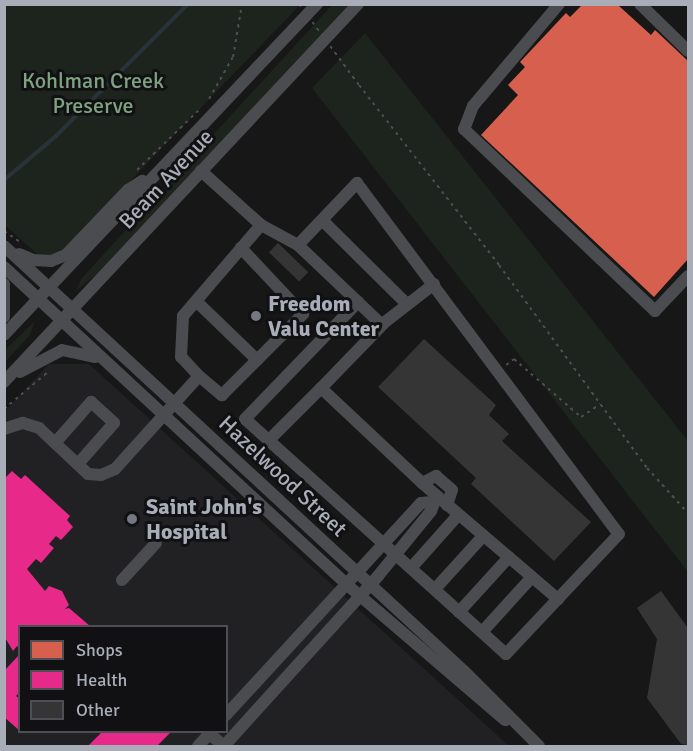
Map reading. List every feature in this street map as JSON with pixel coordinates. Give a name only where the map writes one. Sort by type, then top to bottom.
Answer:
[{"type":"street","name":"Beam Avenue","points":[[4,335],[317,4]]},
{"type":"street","name":"Beam Avenue","points":[[4,383],[358,4]]},
{"type":"street","points":[[560,4],[480,96],[464,129],[655,310],[688,276]]},
{"type":"street","points":[[640,4],[688,51]]},
{"type":"street","points":[[4,246],[33,260],[51,261],[66,255],[128,190],[160,170]]},
{"type":"street","points":[[201,171],[261,225],[298,245],[382,325]]},
{"type":"street","points":[[298,245],[357,183],[619,534],[506,654],[245,419],[358,302]]},
{"type":"street","points":[[322,220],[408,304]]},
{"type":"street","points":[[241,248],[303,314],[222,395],[181,357],[183,316],[241,248],[261,225]]},
{"type":"street","name":"Hazelwood Street","points":[[4,246],[74,308],[174,404],[495,700],[535,742]]},
{"type":"street","name":"Hazelwood Street","points":[[4,267],[39,298],[100,359],[345,583],[535,742]]},
{"type":"street","points":[[4,284],[4,317]]},
{"type":"street","points":[[269,440],[382,325],[434,284]]},
{"type":"street","points":[[196,301],[257,360]]},
{"type":"street","points":[[4,383],[53,352],[76,351],[100,359]]},
{"type":"street","points":[[4,429],[23,423],[39,428],[88,474],[101,475],[115,469],[199,376]]},
{"type":"street","points":[[321,388],[422,483],[435,499],[447,505],[558,598]]},
{"type":"street","points":[[55,443],[91,402],[114,423],[78,464]]},
{"type":"street","points":[[422,483],[436,476],[452,490],[447,505]]},
{"type":"street","points":[[228,713],[421,503],[435,499]]},
{"type":"street","points":[[210,733],[224,746],[396,554],[431,512],[435,499]]},
{"type":"street","points":[[411,568],[458,515]]},
{"type":"street","points":[[435,589],[483,536]]},
{"type":"street","points":[[122,580],[156,543]]},
{"type":"street","points":[[459,612],[509,557]]},
{"type":"street","points":[[482,632],[532,577]]},
{"type":"street","points":[[198,747],[208,733]]},
{"type":"path","points":[[136,171],[206,104],[222,81],[240,31],[242,4]]},
{"type":"path","points":[[299,4],[359,85],[500,265],[647,468],[688,513]]},
{"type":"path","points":[[499,371],[514,359],[581,417],[600,404]]},
{"type":"path","points":[[4,409],[55,366]]},
{"type":"shaded area","name":"Saint John's Hospital","points":[[49,364],[89,364],[509,746],[5,746],[4,412]]},
{"type":"green space","name":"Kohlman Creek Preserve","points":[[4,5],[300,5],[49,265],[5,225]]},
{"type":"green space","points":[[332,5],[351,5],[99,272],[76,291],[81,279]]},
{"type":"green space","points":[[365,33],[688,441],[688,572],[312,88]]},
{"type":"green space","points":[[35,321],[30,335],[5,362],[5,350]]},
{"type":"building: Shops","points":[[581,6],[619,6],[651,35],[655,30],[688,61],[688,259],[654,297],[481,135],[518,95],[508,85],[525,67],[520,62],[566,13],[570,17]]},
{"type":"building: Health","points":[[12,471],[21,479],[25,475],[70,516],[67,520],[73,527],[61,540],[56,536],[49,544],[54,548],[41,563],[36,559],[27,569],[45,591],[49,586],[62,591],[69,605],[65,609],[69,608],[89,625],[18,625],[18,647],[13,651],[4,636],[4,479]]},
{"type":"building: Health","points":[[18,656],[18,694],[16,696],[18,698],[18,729],[4,717],[4,671]]},
{"type":"building: Health","points":[[101,733],[170,733],[157,746],[88,746]]},
{"type":"building: Other","points":[[278,243],[308,272],[299,282],[269,252]]},
{"type":"building: Other","points":[[424,339],[496,405],[489,415],[509,434],[502,441],[591,522],[554,561],[471,484],[476,478],[378,387]]},
{"type":"building: Other","points":[[661,591],[688,628],[688,745],[681,744],[647,698],[657,639],[637,608]]},
{"type":"waterway","points":[[4,180],[56,136],[188,4]]},
{"type":"place","name":"Freedom Valu Center","points":[[256,316]]},
{"type":"place","name":"Saint John's Hospital","points":[[132,519]]}]
